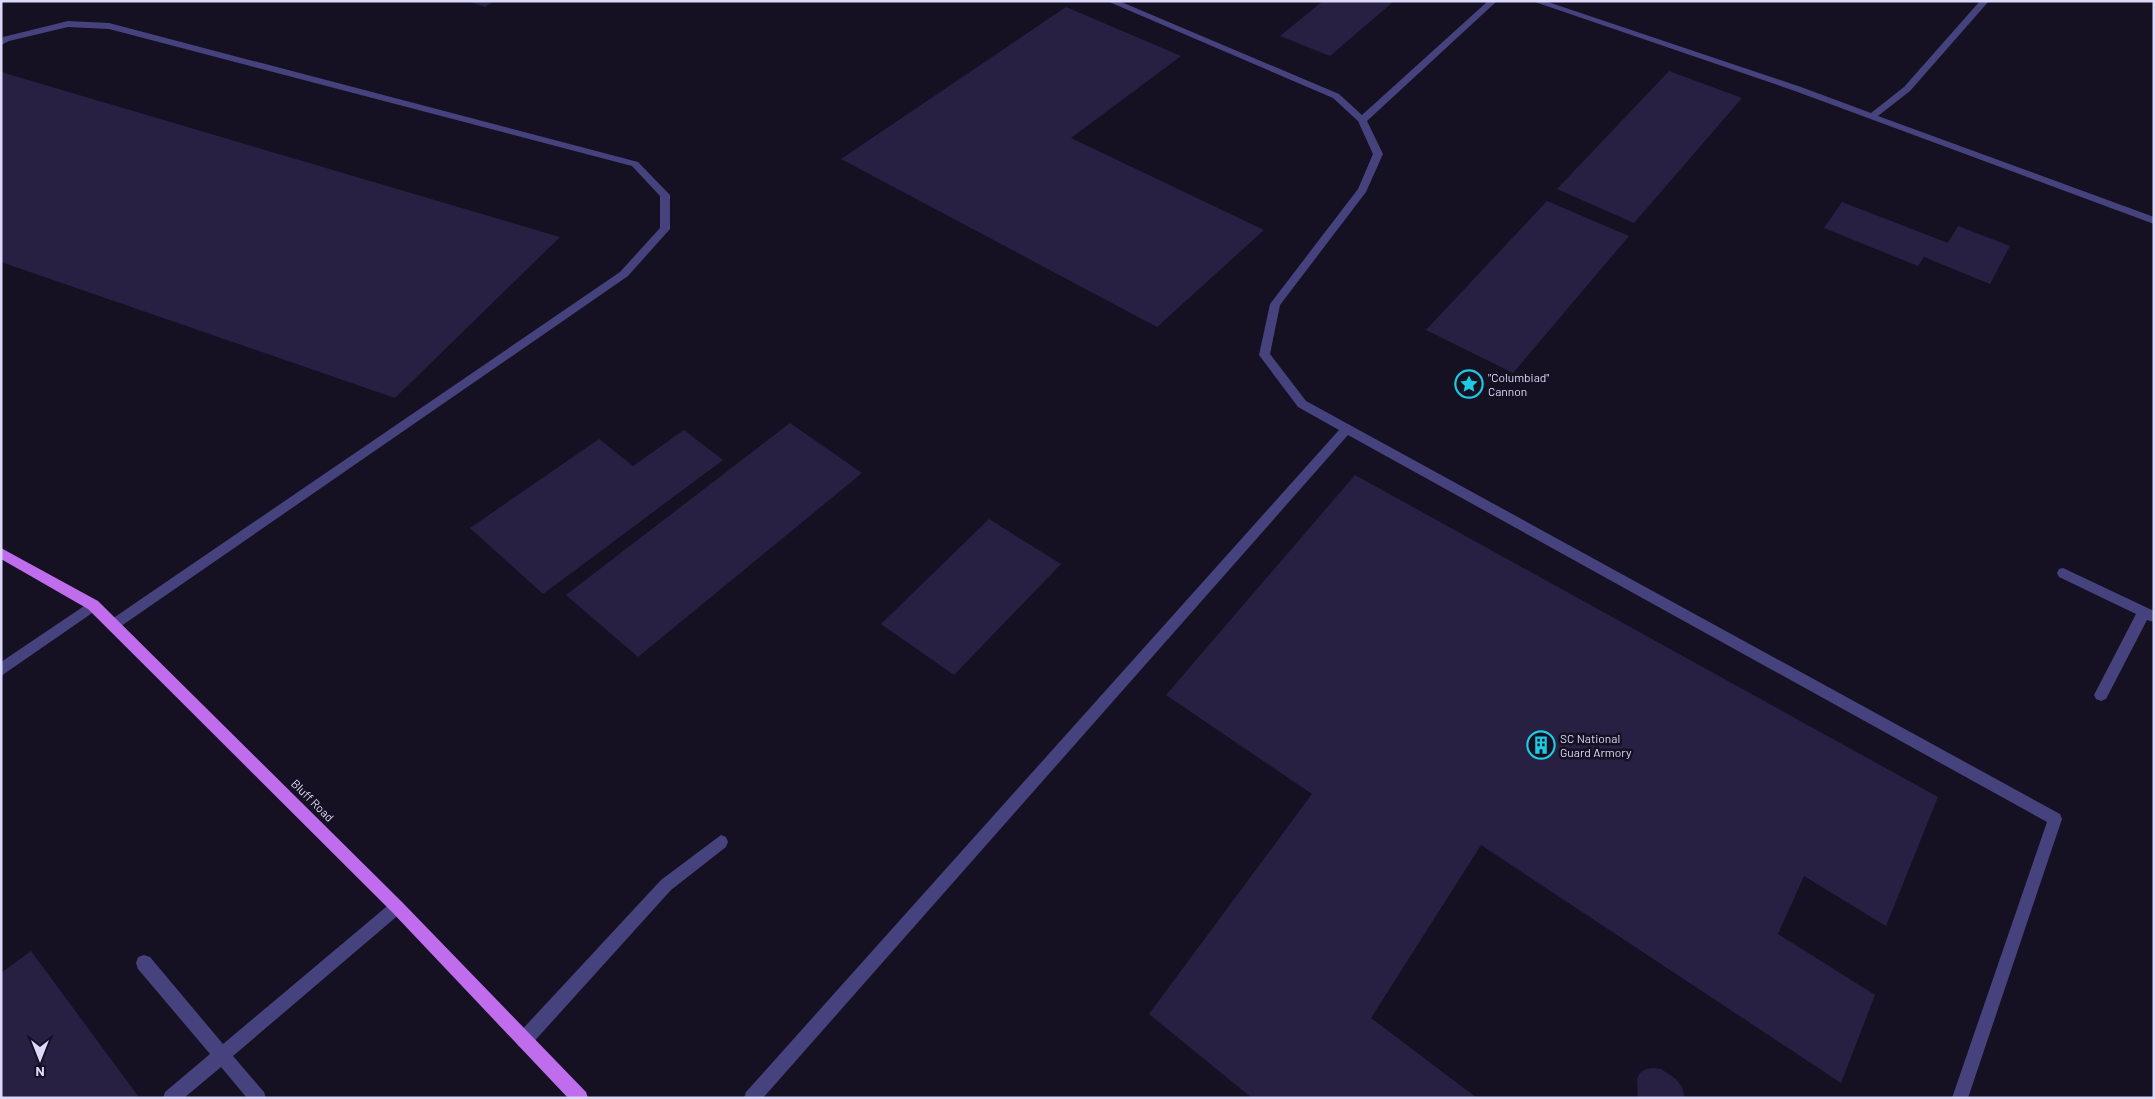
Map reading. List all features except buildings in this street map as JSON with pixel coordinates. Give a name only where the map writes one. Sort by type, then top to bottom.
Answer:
[{"type":"main road","name":"Bluff Road","points":[[3,555],[93,605],[397,907],[580,1098]]},
{"type":"lane","points":[[1111,1],[1336,96],[1362,120],[1378,154],[1363,190],[1275,304],[1264,356],[1302,404],[2055,819],[1960,1098]]},
{"type":"lane","points":[[1362,120],[1493,1]]},
{"type":"lane","points":[[1536,1],[1872,116],[2154,220]]},
{"type":"lane","points":[[1872,116],[1906,88],[1985,1]]},
{"type":"lane","points":[[1,42],[68,24],[109,26],[635,164],[665,195],[665,229],[624,274],[114,625]]},
{"type":"lane","points":[[752,1098],[1347,428]]},
{"type":"lane","points":[[2063,574],[2149,615],[2101,695]]},
{"type":"lane","points":[[1,670],[93,605]]},
{"type":"lane","points":[[524,1040],[666,885],[721,842]]},
{"type":"lane","points":[[171,1098],[397,907]]},
{"type":"lane","points":[[144,963],[258,1098]]},
{"type":"place","name":"\"Columbiad\" Cannon","points":[[1469,384]]},
{"type":"place","name":"SC National Guard Armory","points":[[1541,745]]}]
